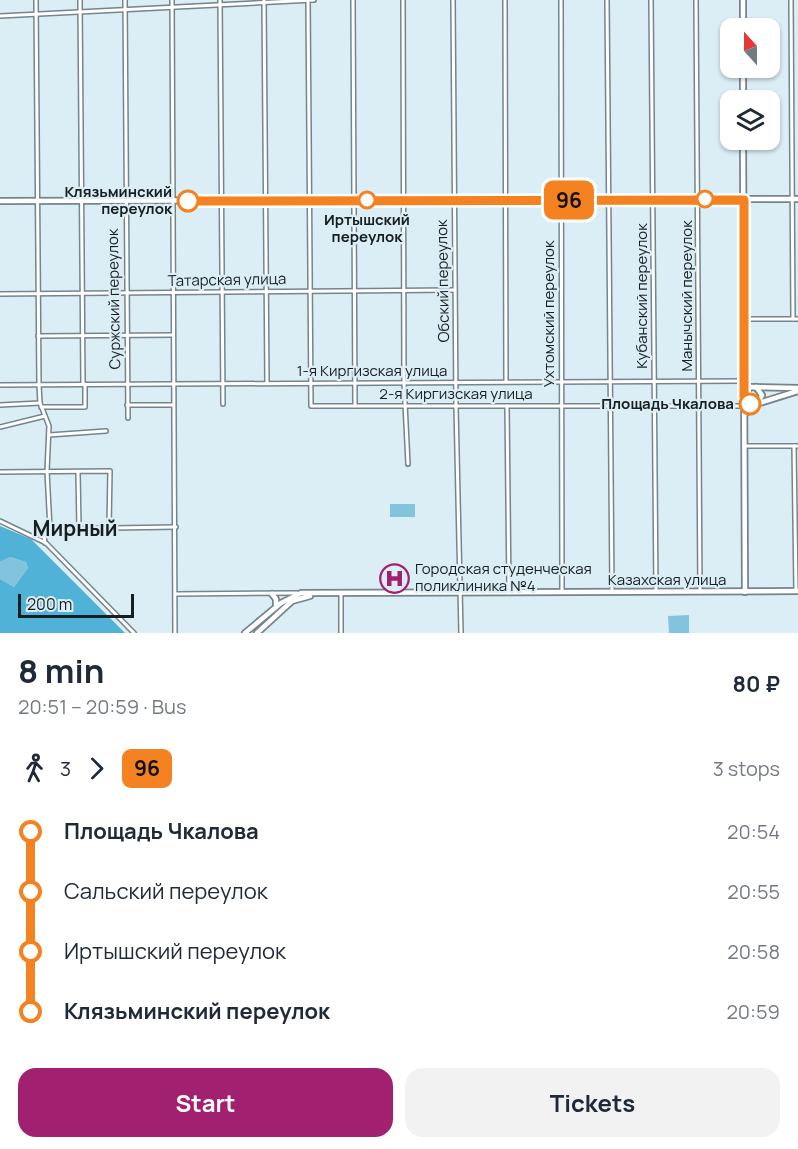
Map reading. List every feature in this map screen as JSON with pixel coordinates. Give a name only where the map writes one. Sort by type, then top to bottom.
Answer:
[{"type":"main road","points":[[742,0],[743,18]]},
{"type":"main road","points":[[743,150],[746,373],[744,395],[745,592]]},
{"type":"main road","points":[[0,201],[795,199]]},
{"type":"main road","points":[[745,416],[762,395],[746,373]]},
{"type":"main road","points":[[744,395],[755,387],[798,389]]},
{"type":"main road","points":[[744,395],[747,402],[755,404],[798,389]]},
{"type":"main road","name":"Казахская улица","points":[[301,593],[797,591]]},
{"type":"main road","points":[[245,633],[276,607],[301,593]]},
{"type":"main road","points":[[272,594],[276,607]]},
{"type":"main road","points":[[257,633],[292,601],[324,594]]},
{"type":"street","points":[[36,0],[39,385],[41,405],[49,426],[47,471],[50,529],[44,536],[46,543]]},
{"type":"street","points":[[0,405],[85,407],[82,335],[80,0]]},
{"type":"street","name":"Суржский переулок","points":[[125,0],[128,418]]},
{"type":"street","points":[[172,0],[175,633]]},
{"type":"street","points":[[308,0],[310,383]]},
{"type":"street","points":[[0,16],[125,10],[220,2],[314,0]]},
{"type":"street","points":[[353,0],[355,406]]},
{"type":"street","points":[[403,0],[404,383],[408,464]]},
{"type":"street","name":"Обский переулок","points":[[453,0],[454,290],[461,633]]},
{"type":"street","points":[[505,0],[506,382]]},
{"type":"street","name":"Ухтомский переулок","points":[[561,0],[562,592]]},
{"type":"street","points":[[607,0],[612,592]]},
{"type":"street","name":"Кубанский переулок","points":[[651,0],[656,592]]},
{"type":"street","name":"Манычский переулок","points":[[696,0],[700,592]]},
{"type":"street","points":[[791,0],[795,199],[793,319]]},
{"type":"street","points":[[264,1],[267,383]]},
{"type":"street","points":[[220,2],[223,404]]},
{"type":"street","name":"Татарская улица","points":[[0,294],[454,290]]},
{"type":"street","points":[[744,319],[798,319]]},
{"type":"street","points":[[38,336],[173,335]]},
{"type":"street","name":"1-я Киргизская улица","points":[[0,385],[745,381]]},
{"type":"street","name":"2-я Киргизская улица","points":[[310,383],[311,406],[745,406]]},
{"type":"street","points":[[127,405],[173,405]]},
{"type":"street","points":[[507,406],[509,593]]},
{"type":"street","points":[[0,427],[45,416]]},
{"type":"street","points":[[49,435],[106,431]]},
{"type":"street","points":[[744,446],[796,446],[797,591]]},
{"type":"street","points":[[0,472],[110,471],[109,527]]},
{"type":"street","points":[[78,472],[79,528]]},
{"type":"street","points":[[0,521],[46,543],[134,633]]},
{"type":"street","points":[[50,529],[176,527]]},
{"type":"street","name":"Казахская улица","points":[[176,594],[301,593]]},
{"type":"street","points":[[341,594],[341,633]]},
{"type":"shaded area","points":[[390,504],[415,504],[415,517],[390,517]]},
{"type":"shaded area","points":[[0,526],[31,539],[125,633],[0,633],[0,579],[14,587],[28,568],[26,562],[10,557],[0,562]]},
{"type":"shaded area","points":[[10,557],[26,562],[28,568],[14,587],[0,579],[0,562]]},
{"type":"shaded area","points":[[689,615],[689,633],[669,633],[668,616]]},
{"type":"bus line","name":"96","points":[[188,201],[744,200],[746,367],[744,397],[750,404]]},
{"type":"place","name":"Иртышский переулок","points":[[367,200]]},
{"type":"place","name":"Клязьминский переулок","points":[[188,201]]},
{"type":"place","name":"Площадь Чкалова","points":[[750,404]]},
{"type":"place","name":"Городская студенческая поликлиника №4","points":[[394,578]]},
{"type":"district","name":"Мирный","points":[[75,529]]}]
